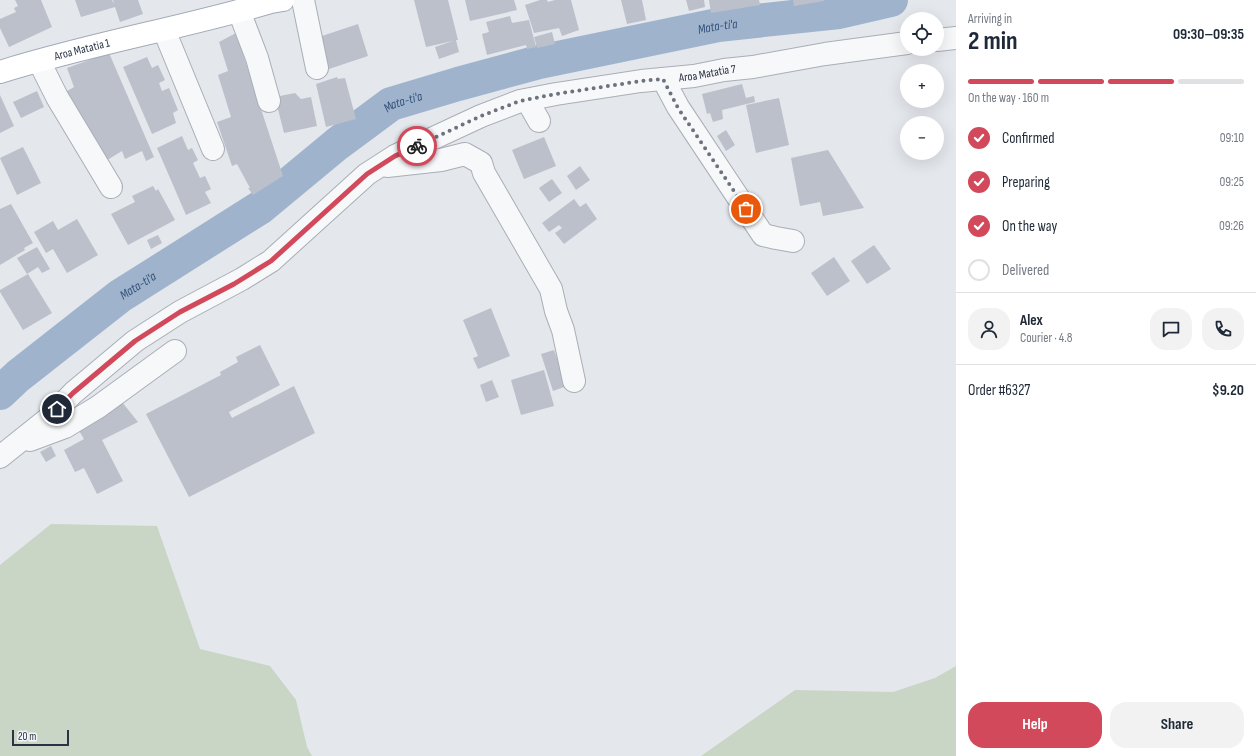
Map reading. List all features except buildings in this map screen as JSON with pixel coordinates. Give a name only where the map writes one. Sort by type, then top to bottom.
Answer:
[{"type":"main road","name":"Aroa Matatia 1","points":[[0,72],[39,60],[283,0]]},
{"type":"street","points":[[302,0],[317,68]]},
{"type":"street","points":[[239,11],[257,58],[269,101]]},
{"type":"street","points":[[164,30],[214,149]]},
{"type":"street","points":[[944,39],[956,38]]},
{"type":"street","name":"Aroa Matatia 7","points":[[0,457],[50,417],[73,393],[135,341],[180,312],[231,286],[271,261],[352,187],[378,167],[395,156],[481,116],[527,100],[556,94],[641,81],[694,76],[825,54],[900,44]]},
{"type":"street","points":[[39,60],[57,96],[111,187]]},
{"type":"street","points":[[663,79],[678,108],[762,234],[776,238],[793,240]]},
{"type":"street","points":[[527,100],[539,121]]},
{"type":"street","points":[[378,167],[441,160],[466,154],[481,163],[484,173],[551,289],[556,311],[563,330],[574,381]]},
{"type":"street","points":[[20,440],[22,443],[65,427],[98,407],[175,351]]},
{"type":"green space","points":[[51,524],[157,526],[200,649],[270,666],[296,700],[307,747],[312,756],[0,756],[0,565]]},
{"type":"green space","points":[[956,666],[956,756],[701,756],[795,690],[893,692],[935,678]]},
{"type":"waterway","name":"Mata-ti'a","points":[[0,393],[18,376],[120,296],[261,207],[337,144],[391,104],[539,62],[718,25],[839,12],[891,0]]},
{"type":"way so far","points":[[417,146],[481,116],[520,101],[556,94],[663,79],[678,108],[746,209]]},
{"type":"route","points":[[57,409],[73,393],[135,341],[180,312],[234,284],[271,261],[367,174],[395,156],[417,146]]}]
